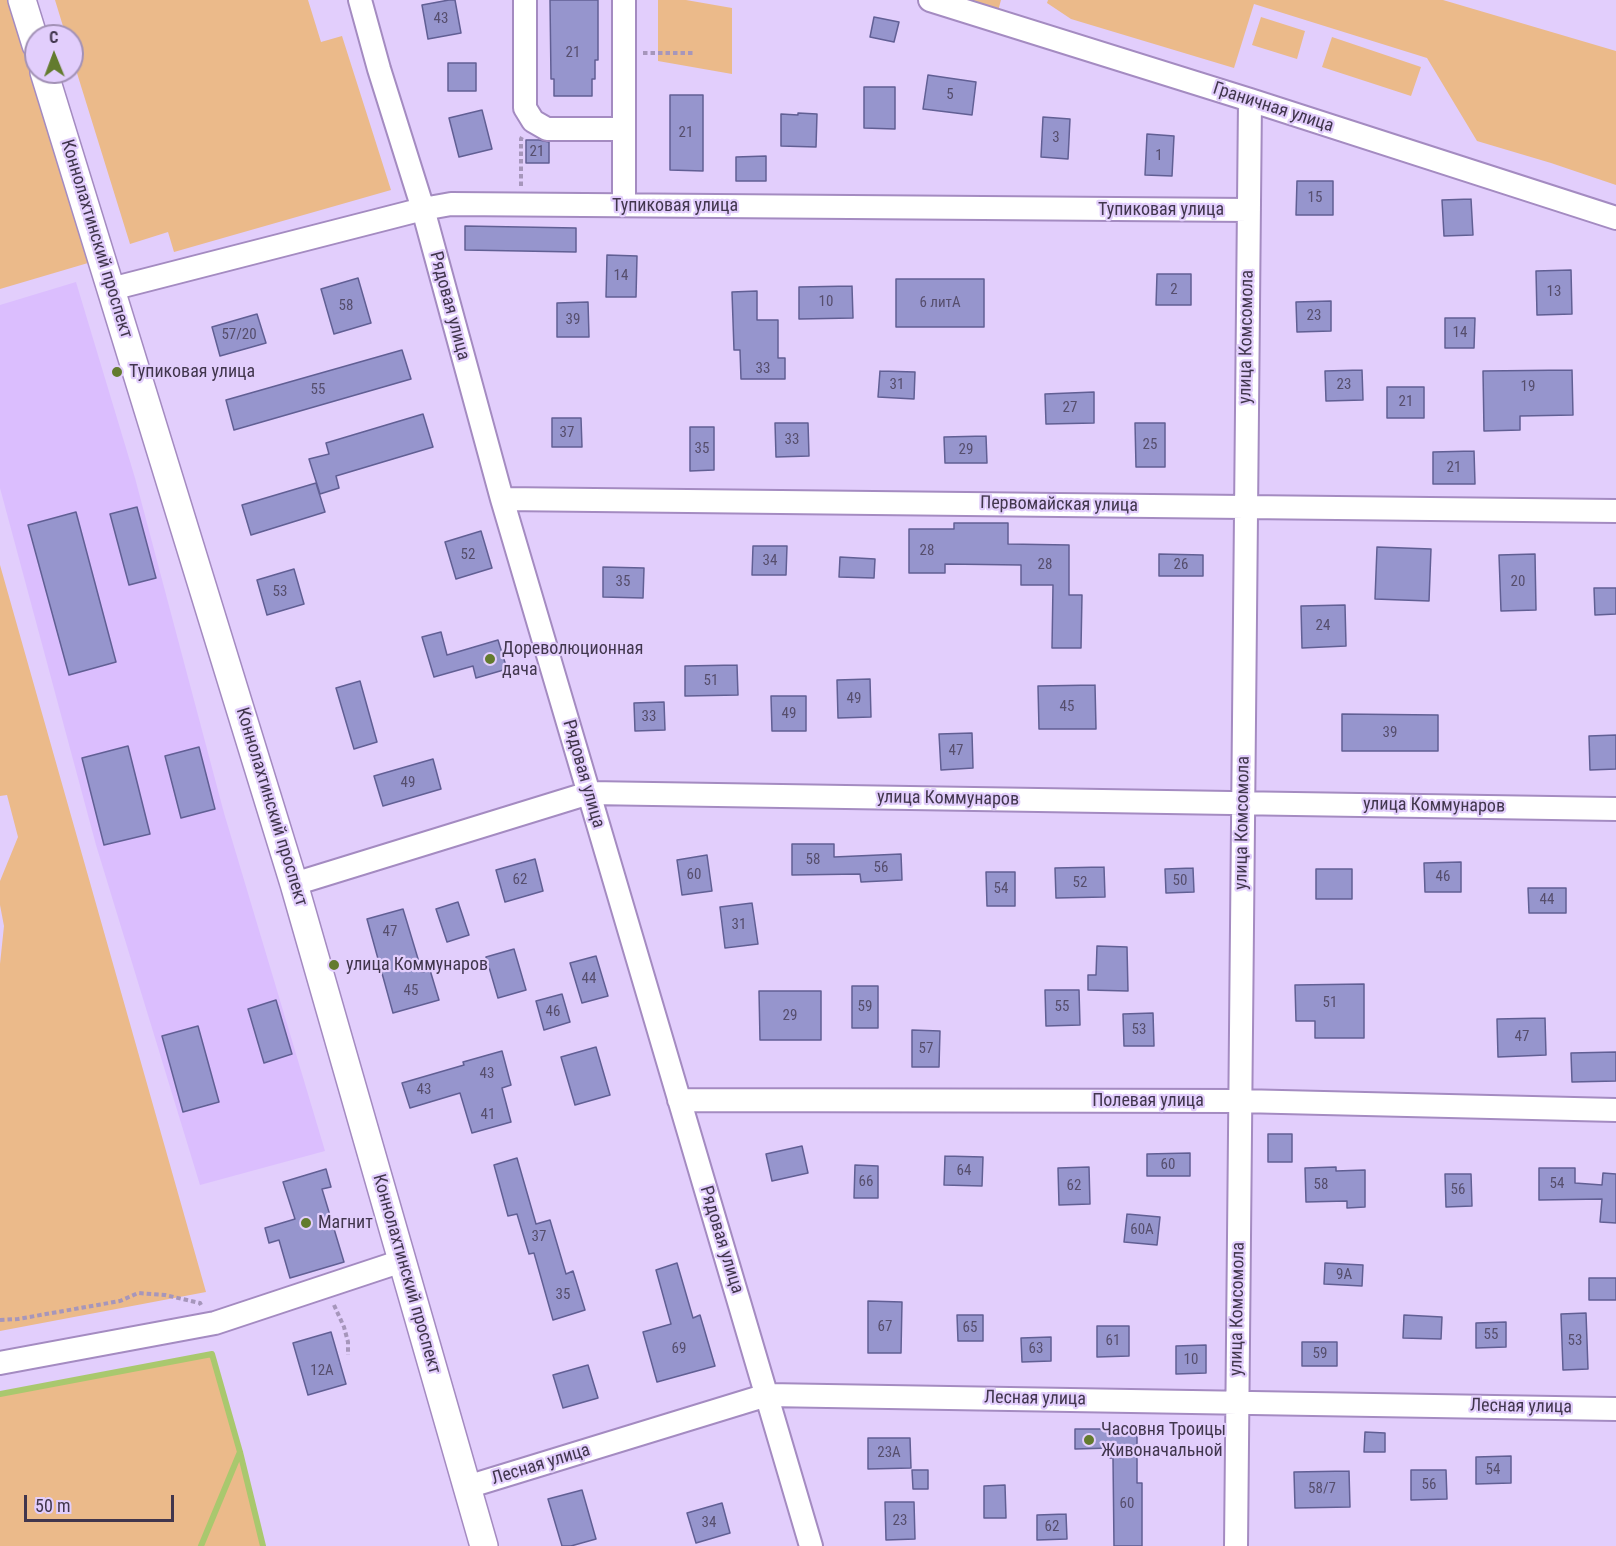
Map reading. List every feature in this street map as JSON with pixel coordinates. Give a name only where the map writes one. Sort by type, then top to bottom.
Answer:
[{"type":"main road","points":[[22,0],[29,24]]},
{"type":"main road","name":"Коннолахтинский проспект","points":[[48,84],[294,884],[484,1546]]},
{"type":"street","name":"Рядовая улица","points":[[360,0],[423,209],[502,499],[811,1546]]},
{"type":"street","points":[[525,0],[525,108],[532,122],[547,129],[624,129]]},
{"type":"street","points":[[624,0],[624,206]]},
{"type":"street","name":"Граничная улица","points":[[930,0],[1616,218]]},
{"type":"street","name":"улица Комсомола","points":[[1236,1546],[1250,100]]},
{"type":"street","name":"Тупиковая улица","points":[[111,289],[423,209],[451,204],[1249,210]]},
{"type":"street","name":"Первомайская улица","points":[[502,499],[1616,511]]},
{"type":"street","name":"улица Коммунаров","points":[[294,884],[589,793],[1616,809]]},
{"type":"street","name":"Полевая улица","points":[[679,1100],[1240,1101],[1616,1110]]},
{"type":"street","points":[[0,1363],[215,1323],[402,1261]]},
{"type":"street","name":"Лесная улица","points":[[467,1487],[767,1395],[1616,1409]]},
{"type":"path","points":[[652,52],[694,52]]},
{"type":"path","points":[[521,205],[521,139],[532,122]]},
{"type":"path","points":[[0,1320],[18,1319],[120,1301],[138,1293],[165,1294],[200,1303],[215,1323]]},
{"type":"path","points":[[332,1298],[344,1327],[348,1342],[348,1356]]},
{"type":"shaded area","points":[[0,0],[8,0],[24,53],[24,84],[34,84],[88,263],[0,289]]},
{"type":"shaded area","points":[[55,0],[308,0],[321,42],[342,36],[391,190],[174,252],[168,232],[130,244],[80,84],[84,84],[84,24],[62,24]]},
{"type":"shaded area","points":[[658,0],[686,0],[732,8],[732,74],[658,61]]},
{"type":"shaded area","points":[[965,0],[1001,0],[998,11]]},
{"type":"shaded area","points":[[1048,0],[1443,0],[1616,51],[1616,185],[1477,141],[1427,58],[1254,4],[1234,68],[1071,19],[1047,3]]},
{"type":"shaded area","points":[[1261,17],[1305,31],[1297,59],[1252,45]]},
{"type":"shaded area","points":[[1332,37],[1421,67],[1411,96],[1322,67]]},
{"type":"shaded area","points":[[76,282],[135,478],[224,813],[325,1151],[200,1185],[96,845],[0,488],[0,305]]},
{"type":"shaded area","points":[[0,565],[206,1292],[0,1331],[0,964],[4,926],[0,905],[0,881],[18,837],[7,795],[0,796]]},
{"type":"shaded area","points":[[212,1354],[240,1452],[263,1546],[0,1546],[0,1394]]},
{"type":"building","points":[[455,0],[461,33],[428,39],[422,5]]},
{"type":"building","points":[[550,0],[598,0],[598,60],[595,60],[592,96],[554,96],[554,79],[551,79]]},
{"type":"building","points":[[874,17],[899,22],[894,42],[870,37]]},
{"type":"building","points":[[448,63],[476,63],[476,91],[448,91]]},
{"type":"building","points":[[928,75],[976,82],[972,115],[923,109]]},
{"type":"building","points":[[864,87],[895,87],[895,129],[864,128]]},
{"type":"building","points":[[670,95],[703,95],[703,171],[670,170]]},
{"type":"building","points":[[482,110],[492,149],[459,157],[449,118]]},
{"type":"building","points":[[798,113],[817,114],[816,147],[781,146],[781,114],[798,115]]},
{"type":"building","points":[[1043,117],[1070,119],[1068,159],[1041,157]]},
{"type":"building","points":[[1147,134],[1174,136],[1172,176],[1145,175]]},
{"type":"building","points":[[526,140],[549,142],[549,163],[526,163]]},
{"type":"building","points":[[766,156],[766,181],[736,181],[736,157]]},
{"type":"building","points":[[1297,181],[1333,181],[1333,215],[1296,215]]},
{"type":"building","points":[[1471,199],[1473,235],[1444,236],[1442,200]]},
{"type":"building","points":[[465,226],[576,228],[576,252],[465,250]]},
{"type":"building","points":[[607,255],[637,256],[636,297],[606,297]]},
{"type":"building","points":[[1571,270],[1572,314],[1537,315],[1536,271]]},
{"type":"building","points":[[1157,274],[1191,274],[1191,305],[1156,305]]},
{"type":"building","points":[[358,278],[371,323],[334,334],[321,289]]},
{"type":"building","points":[[896,279],[984,279],[984,327],[896,327]]},
{"type":"building","points":[[852,286],[853,318],[799,319],[799,287]]},
{"type":"building","points":[[757,291],[757,320],[778,320],[778,358],[785,358],[785,379],[741,379],[740,350],[734,350],[732,292]]},
{"type":"building","points":[[1331,301],[1331,331],[1297,332],[1296,302]]},
{"type":"building","points":[[588,302],[589,337],[557,337],[557,303]]},
{"type":"building","points":[[257,314],[266,343],[220,356],[212,327]]},
{"type":"building","points":[[1445,318],[1475,318],[1474,348],[1445,348]]},
{"type":"building","points":[[402,350],[411,379],[234,430],[226,400]]},
{"type":"building","points":[[1362,370],[1363,400],[1326,401],[1325,371]]},
{"type":"building","points":[[1572,370],[1573,415],[1520,416],[1520,430],[1484,431],[1483,371]]},
{"type":"building","points":[[880,371],[915,372],[914,399],[878,397]]},
{"type":"building","points":[[1387,387],[1424,387],[1424,418],[1387,418]]},
{"type":"building","points":[[1094,392],[1094,423],[1046,424],[1045,394]]},
{"type":"building","points":[[423,414],[433,447],[336,476],[339,488],[320,494],[309,459],[329,454],[326,443]]},
{"type":"building","points":[[552,418],[581,418],[582,447],[552,447]]},
{"type":"building","points":[[775,423],[808,423],[809,456],[776,457]]},
{"type":"building","points":[[1135,423],[1165,423],[1165,467],[1136,467]]},
{"type":"building","points":[[690,427],[714,427],[714,470],[690,471]]},
{"type":"building","points":[[986,436],[987,463],[945,463],[944,437]]},
{"type":"building","points":[[1474,451],[1475,484],[1433,484],[1433,452]]},
{"type":"building","points":[[316,483],[325,512],[251,535],[242,505]]},
{"type":"building","points":[[137,507],[156,578],[129,585],[110,514]]},
{"type":"building","points":[[76,512],[116,662],[69,675],[28,525]]},
{"type":"building","points":[[954,523],[1008,523],[1008,544],[1069,545],[1069,595],[1082,595],[1081,648],[1052,648],[1053,585],[1021,585],[1021,565],[945,564],[945,573],[909,573],[909,529],[954,529]]},
{"type":"building","points":[[481,531],[492,568],[456,579],[445,542]]},
{"type":"building","points":[[753,546],[787,546],[786,575],[752,575]]},
{"type":"building","points":[[1377,547],[1431,549],[1429,601],[1375,599]]},
{"type":"building","points":[[1159,554],[1203,555],[1203,576],[1159,576]]},
{"type":"building","points":[[1535,554],[1536,610],[1501,611],[1499,555]]},
{"type":"building","points":[[840,557],[875,559],[874,578],[839,577]]},
{"type":"building","points":[[603,567],[644,568],[643,598],[603,597]]},
{"type":"building","points":[[294,569],[304,604],[267,615],[257,580]]},
{"type":"building","points":[[1594,588],[1616,588],[1616,614],[1595,615]]},
{"type":"building","points":[[1345,605],[1346,646],[1302,648],[1301,606]]},
{"type":"building","points":[[441,632],[447,655],[498,640],[507,669],[476,678],[473,666],[434,677],[422,637]]},
{"type":"building","points":[[737,665],[738,695],[685,696],[685,666]]},
{"type":"building","points":[[870,679],[871,717],[838,718],[837,680]]},
{"type":"building","points":[[360,681],[377,742],[354,749],[336,688]]},
{"type":"building","points":[[1095,685],[1096,729],[1039,729],[1038,686]]},
{"type":"building","points":[[771,696],[806,696],[806,731],[772,731]]},
{"type":"building","points":[[664,702],[665,730],[635,731],[634,703]]},
{"type":"building","points":[[1342,714],[1438,715],[1438,751],[1342,751]]},
{"type":"building","points":[[972,733],[973,768],[941,770],[939,734]]},
{"type":"building","points":[[1616,735],[1616,769],[1590,770],[1589,736]]},
{"type":"building","points":[[128,746],[150,834],[104,845],[82,758]]},
{"type":"building","points":[[199,747],[215,809],[181,818],[165,756]]},
{"type":"building","points":[[433,759],[441,789],[383,806],[374,776]]},
{"type":"building","points":[[792,844],[834,844],[834,857],[901,854],[902,880],[861,882],[860,874],[792,875]]},
{"type":"building","points":[[707,855],[712,891],[682,895],[677,860]]},
{"type":"building","points":[[535,859],[543,891],[505,902],[496,870]]},
{"type":"building","points":[[1461,862],[1461,892],[1425,892],[1424,863]]},
{"type":"building","points":[[1104,867],[1105,897],[1056,898],[1055,868]]},
{"type":"building","points":[[1193,868],[1194,892],[1166,893],[1165,869]]},
{"type":"building","points":[[1316,869],[1352,869],[1352,899],[1316,899]]},
{"type":"building","points":[[986,872],[1015,872],[1015,906],[987,906]]},
{"type":"building","points":[[1528,888],[1566,888],[1566,913],[1529,913]]},
{"type":"building","points":[[458,902],[469,935],[447,942],[436,909]]},
{"type":"building","points":[[752,903],[758,944],[725,948],[720,907]]},
{"type":"building","points":[[403,909],[422,972],[430,970],[439,1000],[393,1013],[367,919]]},
{"type":"building","points":[[1097,946],[1127,947],[1128,991],[1088,990],[1088,975],[1096,975]]},
{"type":"building","points":[[514,949],[526,990],[498,998],[486,957]]},
{"type":"building","points":[[596,956],[608,996],[582,1003],[570,963]]},
{"type":"building","points":[[1364,984],[1364,1038],[1315,1038],[1315,1021],[1296,1021],[1295,985]]},
{"type":"building","points":[[852,986],[878,986],[878,1028],[852,1028]]},
{"type":"building","points":[[1045,990],[1079,990],[1080,1025],[1046,1026]]},
{"type":"building","points":[[759,991],[821,991],[821,1040],[760,1040]]},
{"type":"building","points":[[562,994],[570,1022],[544,1030],[536,1001]]},
{"type":"building","points":[[276,1000],[292,1054],[264,1063],[248,1009]]},
{"type":"building","points":[[1153,1013],[1154,1046],[1124,1046],[1123,1014]]},
{"type":"building","points":[[1545,1018],[1546,1055],[1498,1057],[1497,1019]]},
{"type":"building","points":[[198,1026],[219,1102],[183,1112],[162,1036]]},
{"type":"building","points":[[912,1030],[940,1031],[939,1067],[912,1067]]},
{"type":"building","points":[[596,1047],[610,1095],[575,1105],[561,1057]]},
{"type":"building","points":[[502,1051],[511,1085],[502,1088],[511,1122],[472,1133],[460,1093],[410,1108],[402,1083]]},
{"type":"building","points":[[1616,1052],[1616,1081],[1572,1082],[1571,1053]]},
{"type":"building","points":[[1268,1134],[1292,1134],[1292,1162],[1268,1162]]},
{"type":"building","points":[[802,1146],[808,1173],[772,1181],[766,1154]]},
{"type":"building","points":[[1190,1153],[1190,1176],[1147,1176],[1147,1154]]},
{"type":"building","points":[[945,1156],[983,1157],[982,1186],[944,1185]]},
{"type":"building","points":[[517,1158],[536,1224],[550,1220],[566,1274],[573,1271],[585,1310],[553,1320],[534,1253],[529,1254],[517,1214],[508,1216],[494,1165]]},
{"type":"building","points":[[855,1165],[878,1166],[878,1198],[854,1198]]},
{"type":"building","points":[[1089,1167],[1090,1204],[1059,1205],[1058,1168]]},
{"type":"building","points":[[1336,1167],[1336,1171],[1365,1170],[1365,1207],[1347,1208],[1347,1201],[1306,1202],[1305,1168]]},
{"type":"building","points":[[1539,1168],[1575,1168],[1575,1183],[1602,1185],[1603,1173],[1616,1174],[1616,1223],[1600,1222],[1602,1199],[1539,1200]]},
{"type":"building","name":"Магнит","points":[[326,1169],[331,1187],[322,1189],[344,1262],[290,1278],[279,1240],[269,1243],[265,1228],[295,1219],[283,1182]]},
{"type":"building","points":[[1445,1174],[1471,1174],[1472,1206],[1446,1207]]},
{"type":"building","points":[[1127,1214],[1160,1217],[1157,1245],[1124,1242]]},
{"type":"building","points":[[677,1263],[693,1318],[700,1315],[715,1366],[657,1382],[643,1332],[671,1324],[656,1270]]},
{"type":"building","points":[[1325,1263],[1363,1265],[1362,1286],[1324,1284]]},
{"type":"building","points":[[1589,1278],[1616,1278],[1616,1300],[1589,1300]]},
{"type":"building","points":[[868,1301],[902,1302],[901,1353],[868,1353]]},
{"type":"building","points":[[1586,1313],[1588,1369],[1563,1370],[1561,1314]]},
{"type":"building","points":[[957,1315],[983,1315],[983,1341],[958,1341]]},
{"type":"building","points":[[1404,1315],[1442,1317],[1441,1339],[1403,1338]]},
{"type":"building","points":[[1506,1322],[1506,1347],[1476,1348],[1476,1323]]},
{"type":"building","points":[[1097,1326],[1129,1326],[1129,1356],[1097,1357]]},
{"type":"building","points":[[331,1332],[346,1384],[308,1395],[293,1343]]},
{"type":"building","points":[[1051,1337],[1051,1361],[1022,1362],[1021,1338]]},
{"type":"building","points":[[1302,1342],[1337,1342],[1337,1366],[1302,1366]]},
{"type":"building","points":[[1206,1345],[1206,1373],[1176,1374],[1176,1346]]},
{"type":"building","points":[[588,1365],[598,1398],[563,1408],[553,1375]]},
{"type":"building","points":[[1075,1429],[1137,1432],[1137,1483],[1142,1483],[1142,1546],[1114,1546],[1113,1458],[1110,1458],[1110,1448],[1075,1449]]},
{"type":"building","points":[[1365,1432],[1385,1433],[1385,1452],[1364,1452]]},
{"type":"building","points":[[868,1438],[910,1438],[911,1468],[868,1469]]},
{"type":"building","points":[[1511,1456],[1511,1483],[1476,1484],[1476,1457]]},
{"type":"building","points":[[912,1470],[928,1470],[928,1489],[913,1489]]},
{"type":"building","points":[[1411,1470],[1446,1470],[1447,1499],[1411,1500]]},
{"type":"building","points":[[1349,1471],[1350,1507],[1295,1508],[1294,1472]]},
{"type":"building","points":[[1005,1485],[1006,1518],[984,1518],[984,1486]]},
{"type":"building","points":[[582,1490],[596,1539],[571,1546],[562,1546],[548,1499]]},
{"type":"building","points":[[885,1502],[914,1502],[915,1539],[886,1540]]},
{"type":"building","points":[[722,1503],[730,1533],[696,1543],[687,1513]]},
{"type":"building","points":[[1066,1514],[1067,1539],[1037,1540],[1037,1515]]},
{"type":"waterway","points":[[0,1394],[212,1354],[240,1452],[263,1546]]},
{"type":"waterway","points":[[201,1546],[240,1452]]},
{"type":"place","name":"Тупиковая улица","points":[[117,372]]},
{"type":"place","name":"Дореволюционная дача","points":[[490,659]]},
{"type":"place","name":"улица Коммунаров","points":[[334,965]]},
{"type":"place","name":"Магнит","points":[[306,1223]]},
{"type":"place","name":"Часовня Троицы Живоначальной","points":[[1089,1440]]}]
